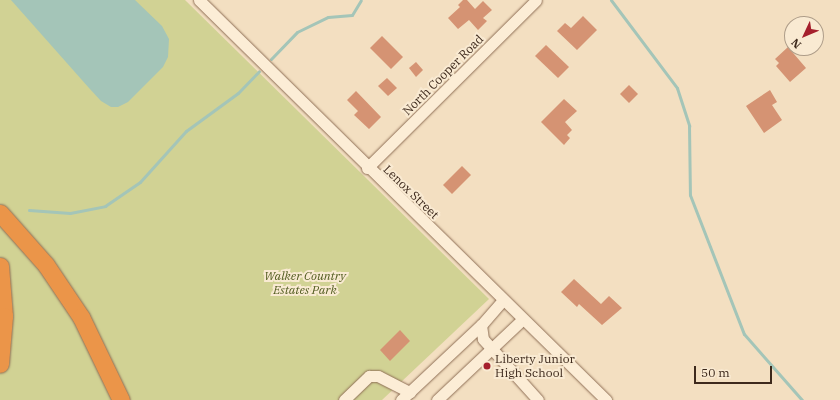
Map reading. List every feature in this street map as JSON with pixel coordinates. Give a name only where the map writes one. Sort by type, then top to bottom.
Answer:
[{"type":"highway","points":[[0,213],[46,265],[81,317],[121,400]]},
{"type":"highway","points":[[0,266],[4,316],[0,364]]},
{"type":"street","name":"Lenox Street","points":[[199,0],[367,168],[606,400]]},
{"type":"street","name":"North Cooper Road","points":[[367,168],[536,0]]},
{"type":"street","points":[[401,400],[481,325],[503,300]]},
{"type":"street","points":[[437,400],[523,319]]},
{"type":"street","points":[[481,325],[483,339],[490,350],[538,400]]},
{"type":"street","points":[[344,400],[369,376],[378,376],[410,392]]},
{"type":"green space","name":"Walker Country Estates Park","points":[[0,0],[185,0],[489,299],[382,400],[0,400]]},
{"type":"shaded area","points":[[11,0],[135,0],[162,26],[169,39],[168,57],[163,67],[128,102],[118,107],[111,107],[101,101]]},
{"type":"building","points":[[463,0],[467,0],[475,9],[483,1],[492,10],[483,18],[487,21],[478,30],[469,20],[458,29],[448,18],[460,7],[458,5]]},
{"type":"building","points":[[583,16],[597,30],[577,50],[557,31],[565,23],[571,28]]},
{"type":"building","points":[[382,36],[403,57],[391,69],[370,48]]},
{"type":"building","points":[[546,45],[569,67],[558,78],[535,56]]},
{"type":"building","points":[[784,51],[784,56],[796,56],[806,68],[790,82],[776,66],[779,63],[775,59]]},
{"type":"building","points":[[416,62],[423,70],[416,77],[409,68]]},
{"type":"building","points":[[387,78],[397,88],[388,96],[378,86]]},
{"type":"building","points":[[629,85],[638,94],[629,103],[620,94]]},
{"type":"building","points":[[770,90],[777,102],[772,105],[782,120],[764,133],[746,106]]},
{"type":"building","points":[[356,91],[381,117],[369,129],[354,115],[358,111],[347,100]]},
{"type":"building","points":[[564,99],[577,111],[565,122],[572,130],[567,135],[570,138],[564,145],[541,122]]},
{"type":"building","points":[[462,166],[471,175],[452,194],[443,185]]},
{"type":"building","points":[[574,279],[601,304],[609,296],[622,308],[602,325],[579,304],[577,307],[561,292]]},
{"type":"building","points":[[400,330],[410,341],[390,361],[380,350]]},
{"type":"waterway","points":[[271,59],[297,32],[328,17],[352,15],[361,0]]},
{"type":"waterway","points":[[611,0],[677,88],[689,126],[690,195],[744,334],[802,400]]},
{"type":"waterway","points":[[29,210],[70,213],[105,206],[140,182],[186,131],[238,93],[259,71]]},
{"type":"place","name":"Liberty Junior High School","points":[[487,366]]}]
